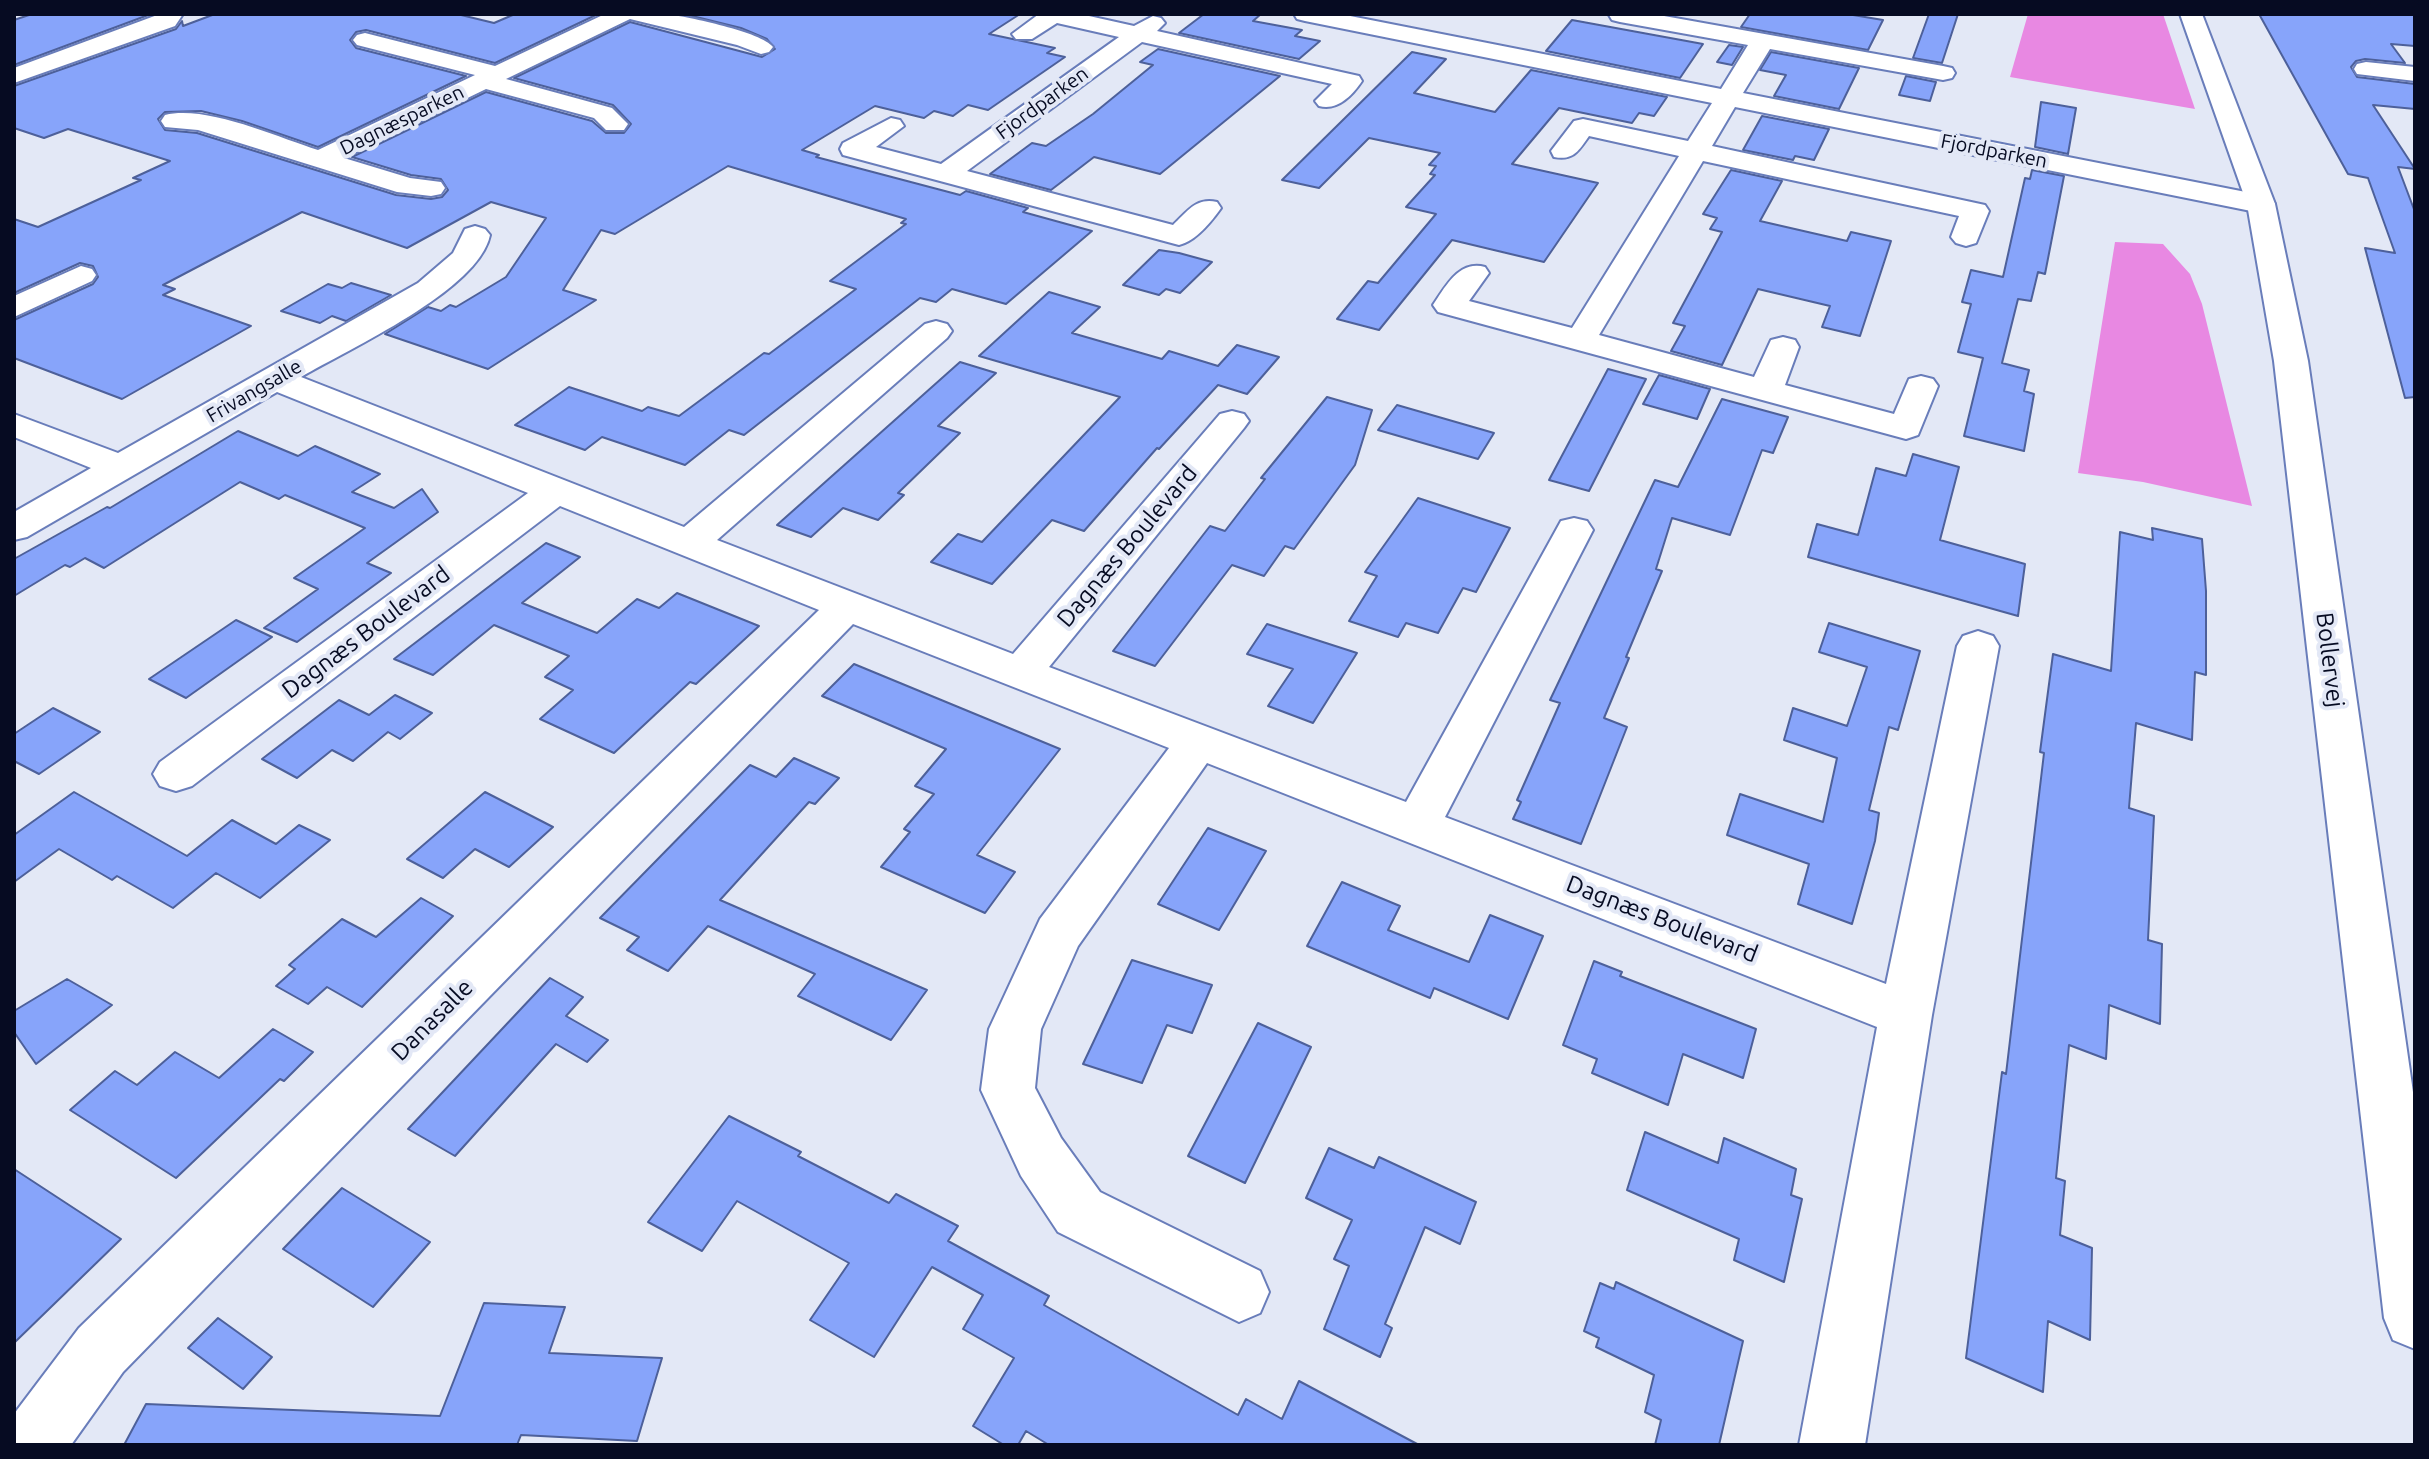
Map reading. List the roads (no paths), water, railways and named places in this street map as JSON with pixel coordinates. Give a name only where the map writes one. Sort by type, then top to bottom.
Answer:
[{"type":"street","points":[[14,76],[167,21],[172,14]]},
{"type":"street","name":"Dagnæsparken","points":[[320,159],[623,14]]},
{"type":"street","points":[[637,14],[745,40],[761,47]]},
{"type":"street","name":"Fjordparken","points":[[946,173],[1164,14]]},
{"type":"street","name":"Fjordparken","points":[[1305,14],[2261,204]]},
{"type":"street","name":"Bollervej","points":[[2191,14],[2261,204],[2291,361],[2415,1318]]},
{"type":"street","points":[[1024,34],[1053,15],[1350,81],[1328,101]]},
{"type":"street","points":[[1620,15],[1943,73]]},
{"type":"street","name":"Dagnæsparken","points":[[365,40],[603,113],[615,124]]},
{"type":"street","points":[[1581,339],[1763,40]]},
{"type":"street","points":[[1236,77],[1258,60]]},
{"type":"street","points":[[2366,69],[2415,74]]},
{"type":"street","name":"Dagnæsparken","points":[[174,121],[200,122],[407,186],[431,188]]},
{"type":"street","points":[[891,126],[853,149],[1179,236],[1207,208]]},
{"type":"street","points":[[1564,151],[1583,127],[1695,151],[1849,196],[1975,211],[1966,237]]},
{"type":"street","points":[[1075,207],[1102,183]]},
{"type":"street","name":"Frivangsalle","points":[[14,528],[429,290],[457,266],[474,245],[475,235]]},
{"type":"street","points":[[1474,273],[1449,305],[1906,428],[1921,386]]},
{"type":"street","points":[[14,308],[81,275]]},
{"type":"street","points":[[689,543],[936,331]]},
{"type":"street","points":[[1766,390],[1783,347]]},
{"type":"street","name":"Dagnæs Boulevard","points":[[275,379],[847,606],[1906,1015]]},
{"type":"street","name":"Dagnæs Boulevard","points":[[1022,672],[1232,421]]},
{"type":"street","points":[[14,425],[120,467]]},
{"type":"street","name":"Dagnæs Boulevard","points":[[176,774],[557,490]]},
{"type":"street","points":[[1418,824],[1574,530]]},
{"type":"street","name":"Danasalle","points":[[31,1445],[101,1350],[847,606]]},
{"type":"street","points":[[1832,1445],[1906,1015],[1978,646]]},
{"type":"street","points":[[1199,740],[1058,934],[1015,1029],[1008,1090],[1041,1157],[1079,1212],[1239,1292]]}]
